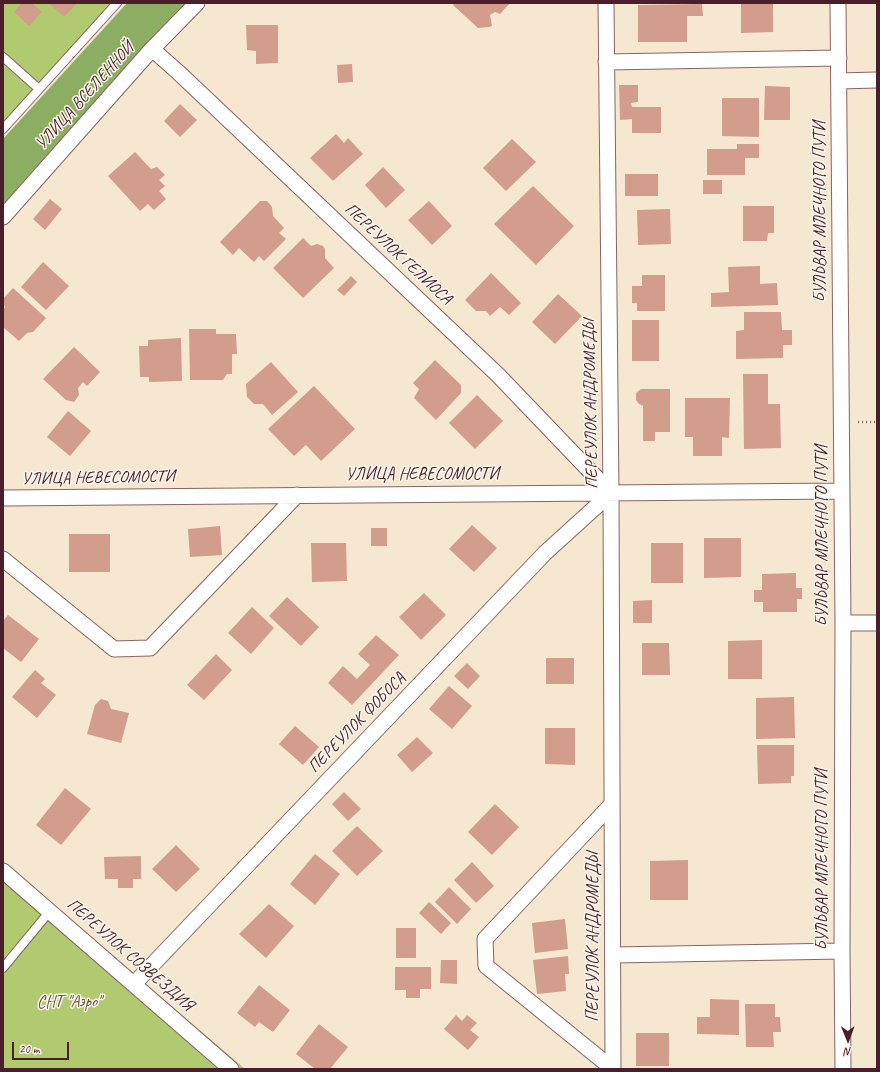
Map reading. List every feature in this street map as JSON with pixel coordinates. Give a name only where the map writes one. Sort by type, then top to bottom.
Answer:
[{"type":"street","name":"УЛИЦА ВСЕЛЕННОЙ","points":[[3,217],[152,49],[197,3]]},
{"type":"street","name":"ПЕРЕУЛОК АНДРОМЕДЫ","points":[[606,3],[611,493],[613,1069]]},
{"type":"street","name":"БУЛЬВАР МЛЕЧНОГО ПУТИ","points":[[838,3],[843,623],[843,1069]]},
{"type":"street","name":"ПЕРЕУЛОК ГЕЛИОСА","points":[[152,49],[498,375],[611,493]]},
{"type":"street","points":[[606,62],[838,58]]},
{"type":"street","points":[[839,81],[877,80]]},
{"type":"street","name":"УЛИЦА НЕВЕСОМОСТИ","points":[[3,498],[842,491]]},
{"type":"street","name":"ПЕРЕУЛОК ФОБОСА","points":[[134,984],[545,553],[611,493]]},
{"type":"street","points":[[3,559],[114,649],[150,648],[297,495]]},
{"type":"street","points":[[843,623],[877,623]]},
{"type":"street","name":"ПЕРЕУЛОК АНДРОМЕДЫ","points":[[612,804],[485,939],[486,966],[613,1069]]},
{"type":"street","name":"ПЕРЕУЛОК СОЗВЕЗДИЯ","points":[[3,871],[231,1069]]},
{"type":"street","points":[[613,955],[842,951]]},
{"type":"lane","points":[[3,129],[116,3]]},
{"type":"lane","points":[[3,57],[39,89]]},
{"type":"lane","points":[[3,968],[50,911]]},
{"type":"green space","points":[[3,3],[111,3],[3,123]]},
{"type":"green space","points":[[127,3],[189,3],[3,208],[3,139]]},
{"type":"green space","name":"СНТ \"Аэро\"","points":[[3,861],[245,1069],[3,1069]]},
{"type":"building","points":[[22,3],[32,3],[42,12],[29,26],[14,12]]},
{"type":"building","points":[[49,3],[77,3],[64,17]]},
{"type":"building","points":[[455,3],[510,3],[500,14],[495,12],[490,15],[492,26],[478,28],[453,5]]},
{"type":"building","points":[[741,3],[773,3],[773,32],[741,33]]},
{"type":"building","points":[[702,4],[703,16],[687,16],[687,42],[638,42],[638,5]]},
{"type":"building","points":[[246,25],[278,25],[278,63],[256,64],[256,51],[247,50]]},
{"type":"building","points":[[352,64],[353,82],[338,83],[337,65]]},
{"type":"building","points":[[619,85],[638,85],[638,102],[631,103],[632,107],[661,107],[661,133],[632,133],[632,119],[620,120]]},
{"type":"building","points":[[765,86],[790,87],[790,120],[764,120]]},
{"type":"building","points":[[722,98],[759,98],[759,137],[722,136]]},
{"type":"building","points":[[180,104],[197,120],[180,137],[164,121]]},
{"type":"building","points":[[336,134],[344,143],[348,138],[363,154],[333,181],[310,158]]},
{"type":"building","points":[[512,139],[536,162],[506,191],[483,168]]},
{"type":"building","points":[[737,144],[759,144],[759,158],[745,158],[745,175],[707,175],[707,149],[737,149]]},
{"type":"building","points":[[135,152],[151,169],[157,167],[165,175],[159,180],[165,186],[159,191],[166,199],[154,210],[148,204],[140,211],[108,176]]},
{"type":"building","points":[[383,167],[405,190],[386,208],[365,185]]},
{"type":"building","points":[[625,174],[658,174],[658,196],[625,196]]},
{"type":"building","points":[[703,180],[722,180],[722,194],[703,194]]},
{"type":"building","points":[[533,186],[574,226],[536,265],[494,224]]},
{"type":"building","points":[[50,199],[62,209],[45,230],[33,219]]},
{"type":"building","points":[[260,201],[267,201],[272,207],[273,216],[284,228],[279,233],[286,239],[264,261],[259,256],[254,262],[239,248],[233,255],[220,242]]},
{"type":"building","points":[[429,201],[452,226],[432,245],[408,220]]},
{"type":"building","points":[[743,206],[774,206],[774,233],[768,233],[767,241],[743,241]]},
{"type":"building","points":[[670,209],[671,244],[638,245],[637,210]]},
{"type":"building","points":[[303,238],[311,246],[317,244],[323,246],[325,249],[325,258],[334,268],[303,298],[273,268]]},
{"type":"building","points":[[43,262],[69,286],[46,310],[21,287]]},
{"type":"building","points":[[760,266],[760,284],[777,283],[778,305],[711,307],[711,293],[729,292],[728,267]]},
{"type":"building","points":[[491,273],[521,303],[509,315],[500,307],[490,316],[486,311],[476,311],[465,300]]},
{"type":"building","points":[[642,275],[665,275],[665,311],[637,311],[637,303],[632,303],[632,286],[642,286]]},
{"type":"building","points":[[351,276],[357,282],[344,296],[337,290]]},
{"type":"building","points":[[13,288],[46,318],[33,332],[27,333],[19,341],[3,327],[3,309],[5,307],[3,299]]},
{"type":"building","points":[[558,294],[582,316],[555,344],[532,322]]},
{"type":"building","points":[[744,312],[781,312],[782,330],[792,330],[792,345],[783,345],[783,358],[736,359],[736,331],[744,330]]},
{"type":"building","points":[[632,320],[659,320],[659,361],[632,361]]},
{"type":"building","points":[[189,329],[216,329],[216,334],[236,334],[237,354],[232,354],[232,374],[227,374],[223,380],[190,380]]},
{"type":"building","points":[[181,338],[182,381],[149,382],[149,377],[140,377],[139,346],[148,346],[148,340]]},
{"type":"building","points":[[74,347],[100,372],[87,386],[83,382],[78,388],[79,395],[74,402],[66,400],[43,379]]},
{"type":"building","points":[[435,360],[461,385],[461,393],[436,420],[414,398],[419,389],[413,383]]},
{"type":"building","points":[[271,362],[298,392],[272,415],[263,404],[254,404],[247,397],[246,384]]},
{"type":"building","points":[[743,374],[768,374],[768,404],[780,404],[781,448],[744,449]]},
{"type":"building","points":[[314,386],[355,429],[321,461],[306,445],[294,456],[268,429]]},
{"type":"building","points":[[641,389],[670,389],[670,432],[655,432],[655,441],[643,441],[643,406],[636,400],[636,393]]},
{"type":"building","points":[[477,395],[503,421],[475,449],[449,423]]},
{"type":"building","points":[[685,398],[730,398],[729,438],[722,437],[722,456],[693,456],[693,437],[685,437]]},
{"type":"building","points":[[68,411],[91,431],[70,456],[47,437]]},
{"type":"building","points":[[472,525],[497,548],[474,572],[449,549]]},
{"type":"building","points":[[220,526],[222,555],[190,557],[188,529]]},
{"type":"building","points":[[371,528],[387,528],[387,546],[371,546]]},
{"type":"building","points":[[69,534],[110,534],[110,572],[69,572]]},
{"type":"building","points":[[704,538],[741,538],[741,577],[704,578]]},
{"type":"building","points":[[311,543],[346,543],[347,581],[312,582]]},
{"type":"building","points":[[651,543],[683,543],[683,583],[651,583]]},
{"type":"building","points":[[796,573],[796,588],[802,588],[802,599],[797,599],[797,612],[763,612],[763,602],[754,602],[754,590],[762,590],[762,574]]},
{"type":"building","points":[[424,593],[446,615],[421,640],[399,617]]},
{"type":"building","points":[[287,597],[319,627],[301,646],[269,616]]},
{"type":"building","points":[[652,600],[652,623],[633,623],[633,601]]},
{"type":"building","points":[[252,607],[274,628],[251,654],[228,633]]},
{"type":"building","points":[[8,615],[39,639],[21,662],[3,648],[3,621]]},
{"type":"building","points":[[376,635],[399,655],[352,705],[328,683],[343,666],[357,679],[370,665],[358,654]]},
{"type":"building","points":[[762,640],[762,679],[728,679],[728,641]]},
{"type":"building","points":[[642,643],[669,643],[670,675],[642,675]]},
{"type":"building","points":[[216,654],[232,670],[204,700],[187,685]]},
{"type":"building","points":[[546,658],[574,658],[574,684],[546,684]]},
{"type":"building","points":[[467,663],[480,676],[468,689],[454,676]]},
{"type":"building","points":[[35,670],[45,679],[41,683],[56,695],[37,718],[12,697]]},
{"type":"building","points":[[449,686],[472,706],[452,729],[429,709]]},
{"type":"building","points":[[794,697],[795,738],[756,739],[756,698]]},
{"type":"building","points":[[101,699],[108,701],[111,709],[129,713],[121,743],[87,734],[95,705]]},
{"type":"building","points":[[295,726],[319,747],[303,765],[279,744]]},
{"type":"building","points":[[545,728],[575,728],[575,765],[545,764]]},
{"type":"building","points":[[417,737],[433,753],[412,772],[397,755]]},
{"type":"building","points":[[757,745],[794,745],[794,776],[791,776],[791,783],[758,784]]},
{"type":"building","points":[[65,788],[91,809],[61,845],[36,825]]},
{"type":"building","points":[[344,792],[361,809],[348,821],[332,804]]},
{"type":"building","points":[[495,804],[519,827],[492,855],[468,832]]},
{"type":"building","points":[[357,826],[383,851],[357,876],[332,851]]},
{"type":"building","points":[[176,845],[200,869],[176,892],[152,869]]},
{"type":"building","points":[[315,854],[340,874],[315,905],[290,884]]},
{"type":"building","points":[[141,856],[141,879],[133,879],[133,888],[118,888],[118,879],[105,879],[104,857]]},
{"type":"building","points":[[688,860],[688,900],[650,900],[650,861]]},
{"type":"building","points":[[472,862],[494,886],[476,903],[454,880]]},
{"type":"building","points":[[449,887],[471,909],[457,924],[435,902]]},
{"type":"building","points":[[429,902],[451,923],[441,934],[419,913]]},
{"type":"building","points":[[269,904],[294,926],[266,958],[239,934]]},
{"type":"building","points":[[565,919],[568,949],[535,953],[532,923]]},
{"type":"building","points":[[396,928],[416,928],[416,958],[396,958]]},
{"type":"building","points":[[568,956],[569,974],[565,974],[566,991],[537,994],[533,960]]},
{"type":"building","points":[[441,960],[457,960],[457,984],[440,983]]},
{"type":"building","points":[[395,967],[431,967],[431,989],[420,989],[420,998],[406,998],[406,990],[395,990]]},
{"type":"building","points":[[259,985],[290,1010],[273,1032],[259,1022],[255,1027],[237,1013]]},
{"type":"building","points":[[710,999],[739,1000],[739,1035],[697,1034],[697,1017],[710,1017]]},
{"type":"building","points":[[745,1004],[775,1004],[775,1017],[780,1017],[781,1032],[773,1032],[774,1047],[746,1047]]},
{"type":"building","points":[[456,1015],[462,1021],[467,1015],[477,1023],[470,1030],[479,1037],[468,1050],[444,1029]]},
{"type":"building","points":[[319,1024],[348,1047],[330,1069],[315,1069],[296,1054]]},
{"type":"building","points":[[636,1033],[669,1033],[669,1066],[636,1066]]}]
